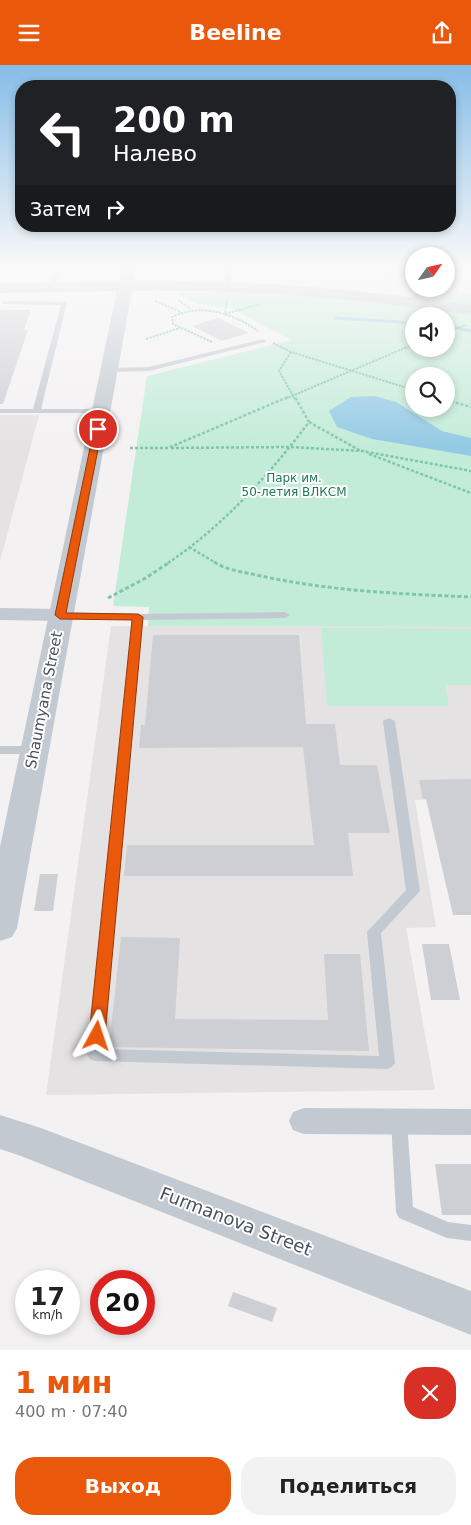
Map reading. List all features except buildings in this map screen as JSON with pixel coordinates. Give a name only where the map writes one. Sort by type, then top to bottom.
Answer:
[{"type":"street","name":"Shaumyana Street","points":[[2,910],[14,837],[35,750],[118,327]]},
{"type":"street","points":[[0,614],[60,615]]},
{"type":"street","points":[[304,1121],[471,1122]]},
{"type":"street","name":"Furmanova Street","points":[[0,1132],[27,1139],[471,1313]]},
{"type":"lane","points":[[36,411],[59,327]]},
{"type":"lane","points":[[109,370],[149,369],[265,341]]},
{"type":"lane","points":[[0,411],[102,411]]},
{"type":"lane","points":[[60,615],[138,617],[285,615]]},
{"type":"lane","points":[[138,617],[95,1055],[387,1063],[374,932],[413,891],[388,721]]},
{"type":"lane","points":[[0,750],[35,750]]},
{"type":"lane","points":[[399,1121],[405,1212],[446,1230],[471,1233]]},
{"type":"path","points":[[252,335],[260,333],[253,327]]},
{"type":"path","points":[[146,339],[181,328],[218,345]]},
{"type":"path","points":[[265,341],[290,352],[347,371],[405,387]]},
{"type":"path","points":[[168,448],[405,348]]},
{"type":"path","points":[[290,352],[278,371],[292,397],[309,422],[362,451],[471,493]]},
{"type":"path","points":[[455,402],[471,407]]},
{"type":"path","points":[[108,598],[149,576],[189,547],[251,493],[309,422]]},
{"type":"path","points":[[130,448],[290,447],[362,451],[471,471]]},
{"type":"path","points":[[189,547],[224,568],[285,581],[385,593],[471,597]]},
{"type":"shaded area","points":[[0,415],[39,415],[0,561]]},
{"type":"shaded area","points":[[111,626],[471,627],[471,798],[415,800],[436,927],[406,928],[435,1090],[46,1095]]},
{"type":"green space","name":"Парк им. 50-летия ВЛКСМ","points":[[267,327],[405,327],[405,357],[455,357],[455,327],[471,327],[471,627],[148,626],[149,607],[113,606],[147,376],[291,340]]},
{"type":"green space","points":[[321,628],[471,629],[471,685],[445,685],[449,706],[327,706]]},
{"type":"water","points":[[375,396],[396,402],[405,408],[405,417],[420,417],[442,431],[471,438],[471,456],[372,439],[337,427],[329,411],[351,397]]},
{"type":"waterway","points":[[455,328],[471,331]]},
{"type":"route","points":[[97,1036],[138,617],[60,615],[98,429]]}]
